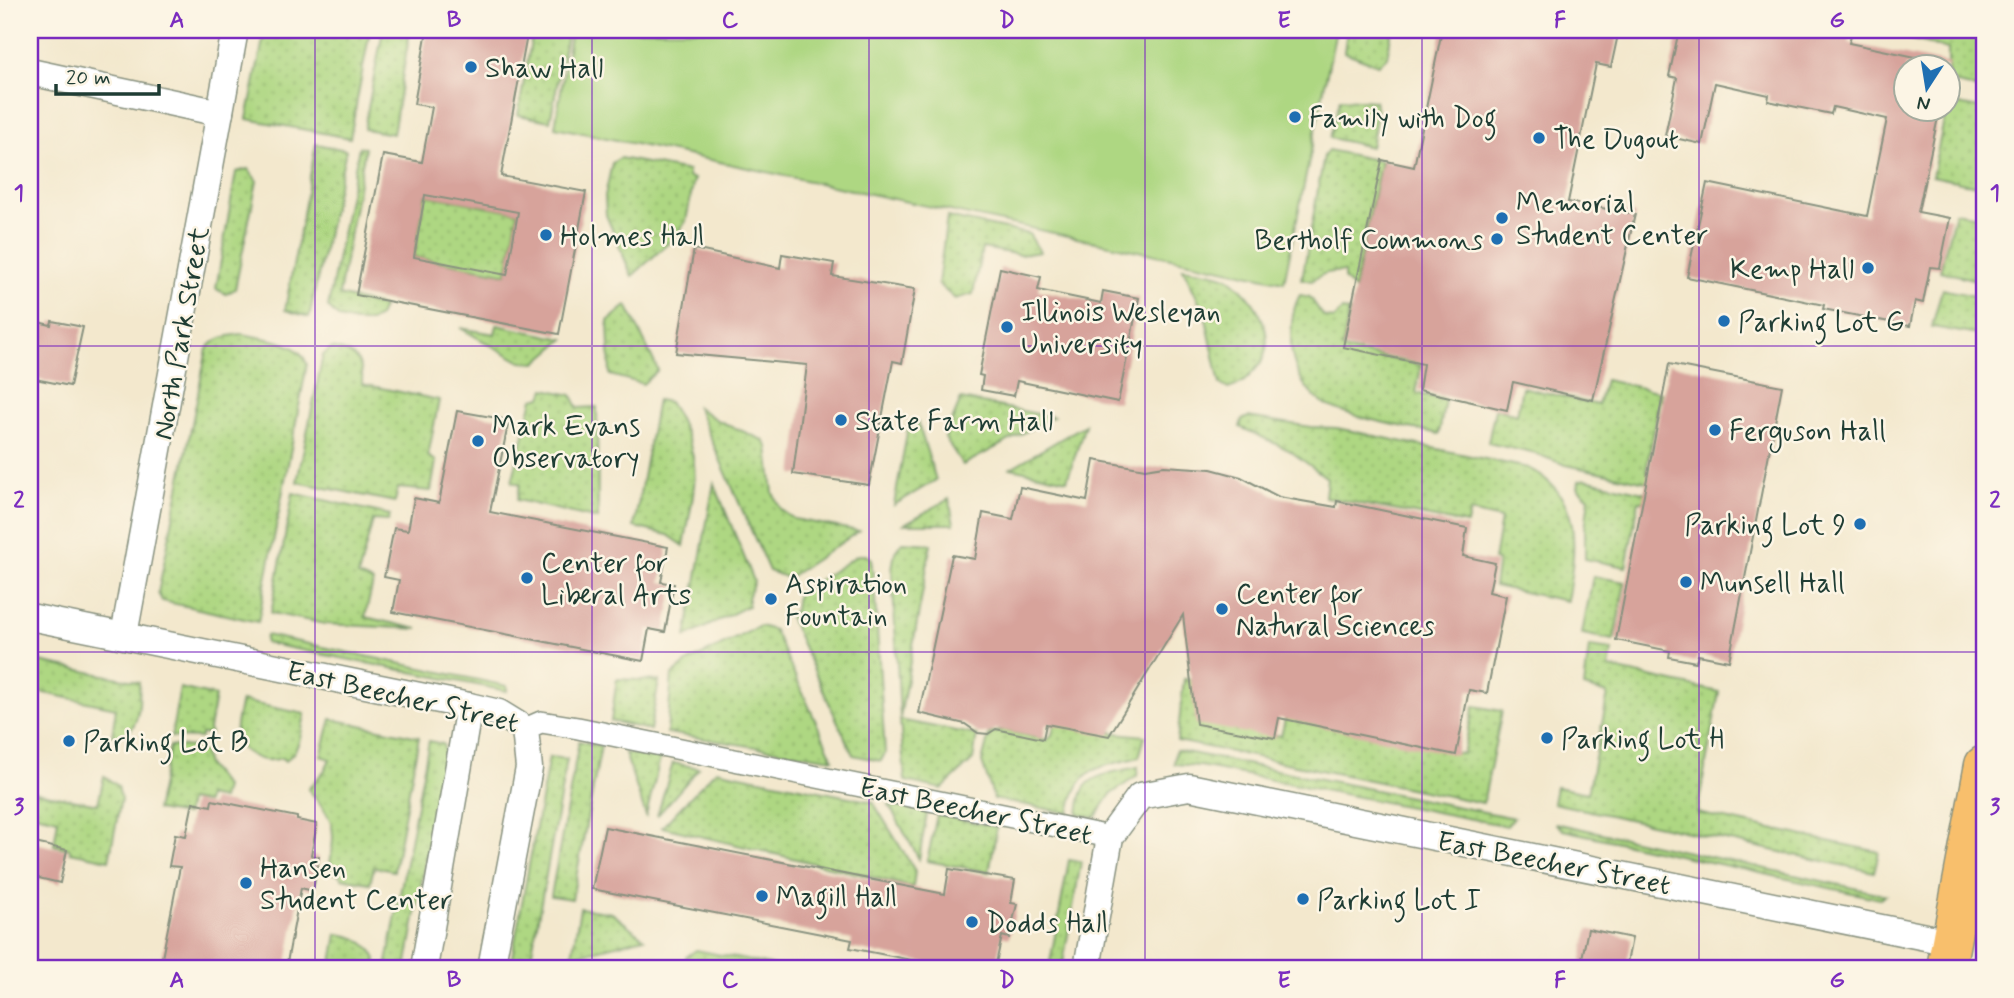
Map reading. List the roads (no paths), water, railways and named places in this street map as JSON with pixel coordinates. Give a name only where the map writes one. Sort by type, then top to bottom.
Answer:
[{"type":"main road","points":[[1948,955],[1984,765]]},
{"type":"street","name":"North Park Street","points":[[124,635],[235,30]]},
{"type":"street","points":[[30,72],[220,113]]},
{"type":"street","name":"East Beecher Street","points":[[30,617],[469,706],[499,713],[524,729],[541,722],[554,724],[1110,837],[1140,796],[1188,787],[1948,955]]},
{"type":"street","points":[[424,968],[469,706]]},
{"type":"street","points":[[491,968],[529,768],[524,729]]},
{"type":"street","points":[[1087,968],[1110,837]]},
{"type":"place","name":"Shaw Hall","points":[[471,67]]},
{"type":"place","name":"Family with Dog","points":[[1295,117]]},
{"type":"place","name":"The Dugout","points":[[1539,138]]},
{"type":"place","name":"Memorial Student Center","points":[[1502,218]]},
{"type":"place","name":"Holmes Hall","points":[[546,235]]},
{"type":"place","name":"Bertholf Commons","points":[[1497,239]]},
{"type":"place","name":"Kemp Hall","points":[[1868,268]]},
{"type":"place","name":"Parking Lot G","points":[[1724,321]]},
{"type":"place","name":"Illinois Wesleyan University","points":[[1007,327]]},
{"type":"place","name":"State Farm Hall","points":[[841,420]]},
{"type":"place","name":"Ferguson Hall","points":[[1715,430]]},
{"type":"place","name":"Mark Evans Observatory","points":[[478,441]]},
{"type":"place","name":"Parking Lot 9","points":[[1860,524]]},
{"type":"place","name":"Center for Liberal Arts","points":[[527,578]]},
{"type":"place","name":"Munsell Hall","points":[[1686,582]]},
{"type":"place","name":"Aspiration Fountain","points":[[771,599]]},
{"type":"place","name":"Center for Natural Sciences","points":[[1222,609]]},
{"type":"place","name":"Parking Lot H","points":[[1547,738]]},
{"type":"place","name":"Parking Lot B","points":[[69,741]]},
{"type":"place","name":"Hansen Student Center","points":[[246,883]]},
{"type":"place","name":"Magill Hall","points":[[762,896]]},
{"type":"place","name":"Parking Lot I","points":[[1303,899]]},
{"type":"place","name":"Dodds Hall","points":[[972,922]]}]
